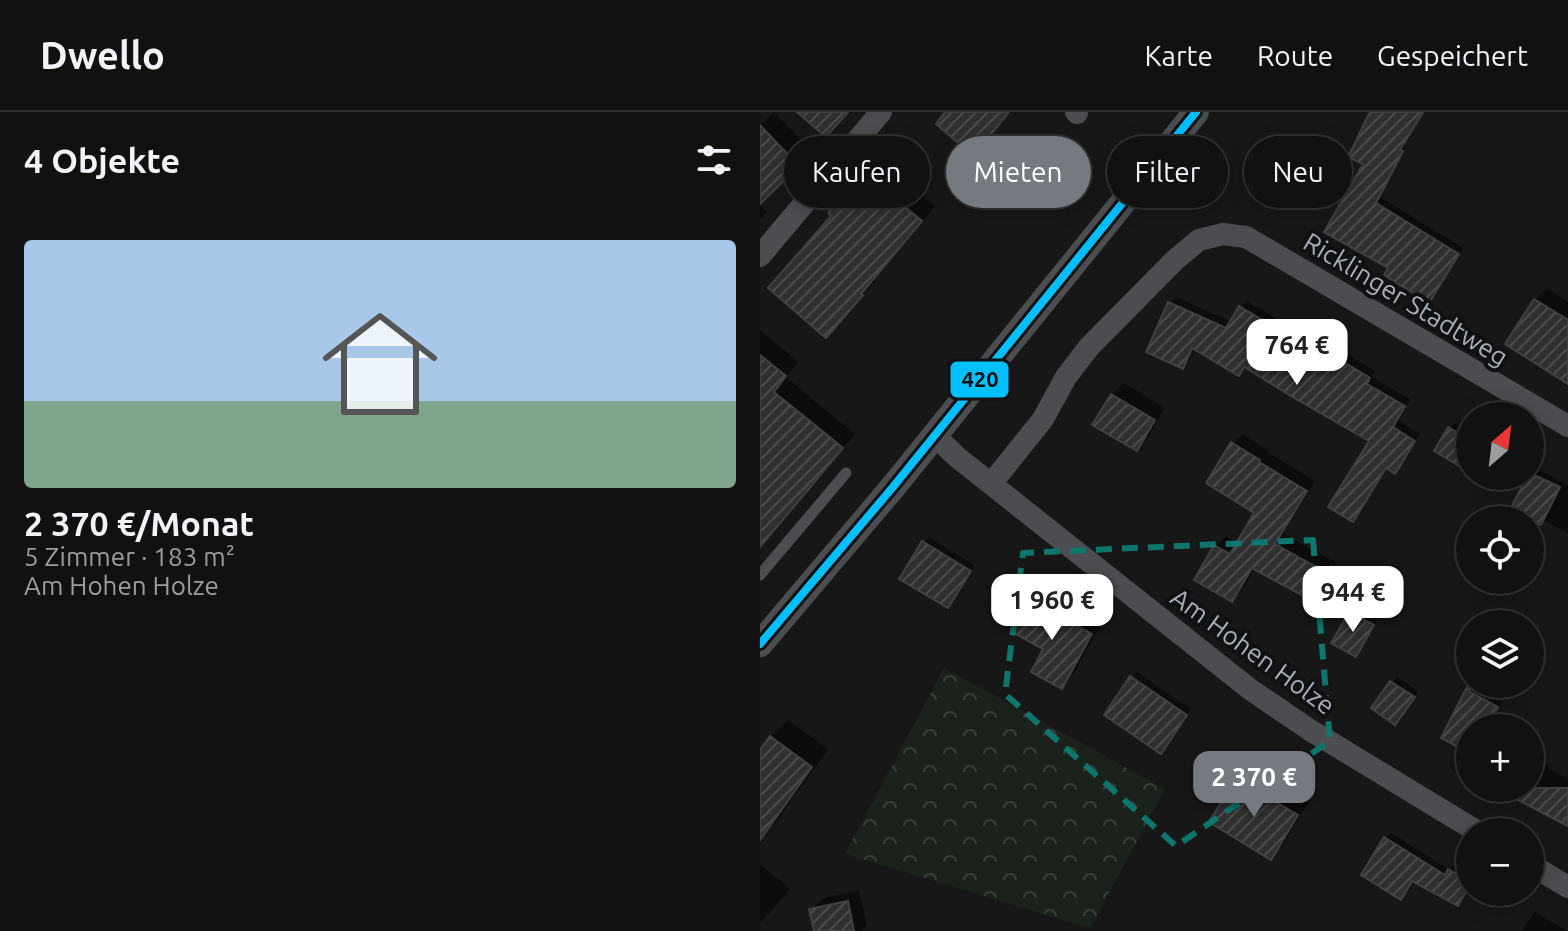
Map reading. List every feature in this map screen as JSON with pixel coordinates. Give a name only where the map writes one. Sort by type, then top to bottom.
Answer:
[{"type":"street","points":[[760,256],[881,112]]},
{"type":"street","points":[[760,644],[935,436],[1196,112]]},
{"type":"street","name":"Ricklinger Stadtweg","points":[[991,484],[1043,419],[1066,377],[1089,347],[1175,260],[1199,240],[1223,234],[1246,237],[1568,426]]},
{"type":"street","name":"Am Hohen Holze","points":[[935,436],[957,457],[1251,690],[1310,730],[1456,819]]},
{"type":"street","points":[[1544,872],[1568,887]]},
{"type":"lane","points":[[760,575],[846,473]]},
{"type":"highlighted area","points":[[1313,540],[1330,741],[1176,846],[1005,694],[1023,553]]},
{"type":"green space","points":[[944,668],[1165,789],[1090,928],[845,854]]},
{"type":"building","points":[[797,112],[848,112],[825,136]]},
{"type":"building","points":[[945,112],[1009,112],[990,136],[950,136],[936,124]]},
{"type":"building","points":[[1370,112],[1423,112],[1400,150],[1403,151],[1376,203],[1459,254],[1429,303],[1384,275],[1388,268],[1324,232],[1338,208],[1352,208],[1352,183],[1363,164],[1352,159],[1352,149]]},
{"type":"building","points":[[760,125],[784,150],[784,181],[760,204]]},
{"type":"building","points":[[832,208],[906,208],[922,221],[826,338],[768,288],[831,216],[828,213]]},
{"type":"building","points":[[1534,299],[1568,320],[1568,384],[1505,344]]},
{"type":"building","points":[[1168,302],[1226,328],[1239,306],[1291,337],[1293,332],[1370,378],[1367,384],[1405,406],[1393,427],[1415,441],[1395,474],[1386,468],[1353,522],[1328,507],[1369,441],[1244,367],[1239,376],[1192,348],[1183,369],[1146,352]]},
{"type":"building","points":[[760,355],[786,376],[774,392],[843,448],[760,547]]},
{"type":"building","points":[[1111,394],[1155,420],[1137,451],[1092,425]]},
{"type":"building","points":[[1448,427],[1456,432],[1456,464],[1434,451]]},
{"type":"building","points":[[1231,442],[1307,491],[1275,544],[1327,573],[1312,601],[1252,568],[1232,602],[1194,580],[1214,545],[1230,554],[1254,513],[1206,483]]},
{"type":"building","points":[[1544,480],[1560,487],[1544,519],[1544,506],[1512,506],[1520,490],[1544,490]]},
{"type":"building","points":[[922,541],[971,571],[948,608],[899,579]]},
{"type":"building","points":[[1030,600],[1092,634],[1062,689],[1031,672],[1043,649],[1012,632]]},
{"type":"building","points":[[1349,612],[1374,625],[1356,657],[1331,643]]},
{"type":"building","points":[[1130,676],[1187,715],[1161,754],[1104,715]]},
{"type":"building","points":[[1390,681],[1415,697],[1395,725],[1371,708]]},
{"type":"building","points":[[1461,698],[1481,698],[1498,707],[1494,714],[1456,714],[1456,746],[1441,738]]},
{"type":"building","points":[[770,736],[812,767],[760,840],[760,750]]},
{"type":"building","points":[[1236,778],[1298,815],[1271,860],[1209,822]]},
{"type":"building","points":[[1544,788],[1568,788],[1568,826],[1522,802],[1544,802]]},
{"type":"building","points":[[1384,837],[1445,875],[1448,869],[1456,873],[1456,905],[1412,881],[1401,900],[1361,875]]},
{"type":"building","points":[[848,901],[854,931],[814,931],[809,909]]},
{"type":"transit line","name":"420","points":[[760,644],[893,487],[1196,112]]}]
